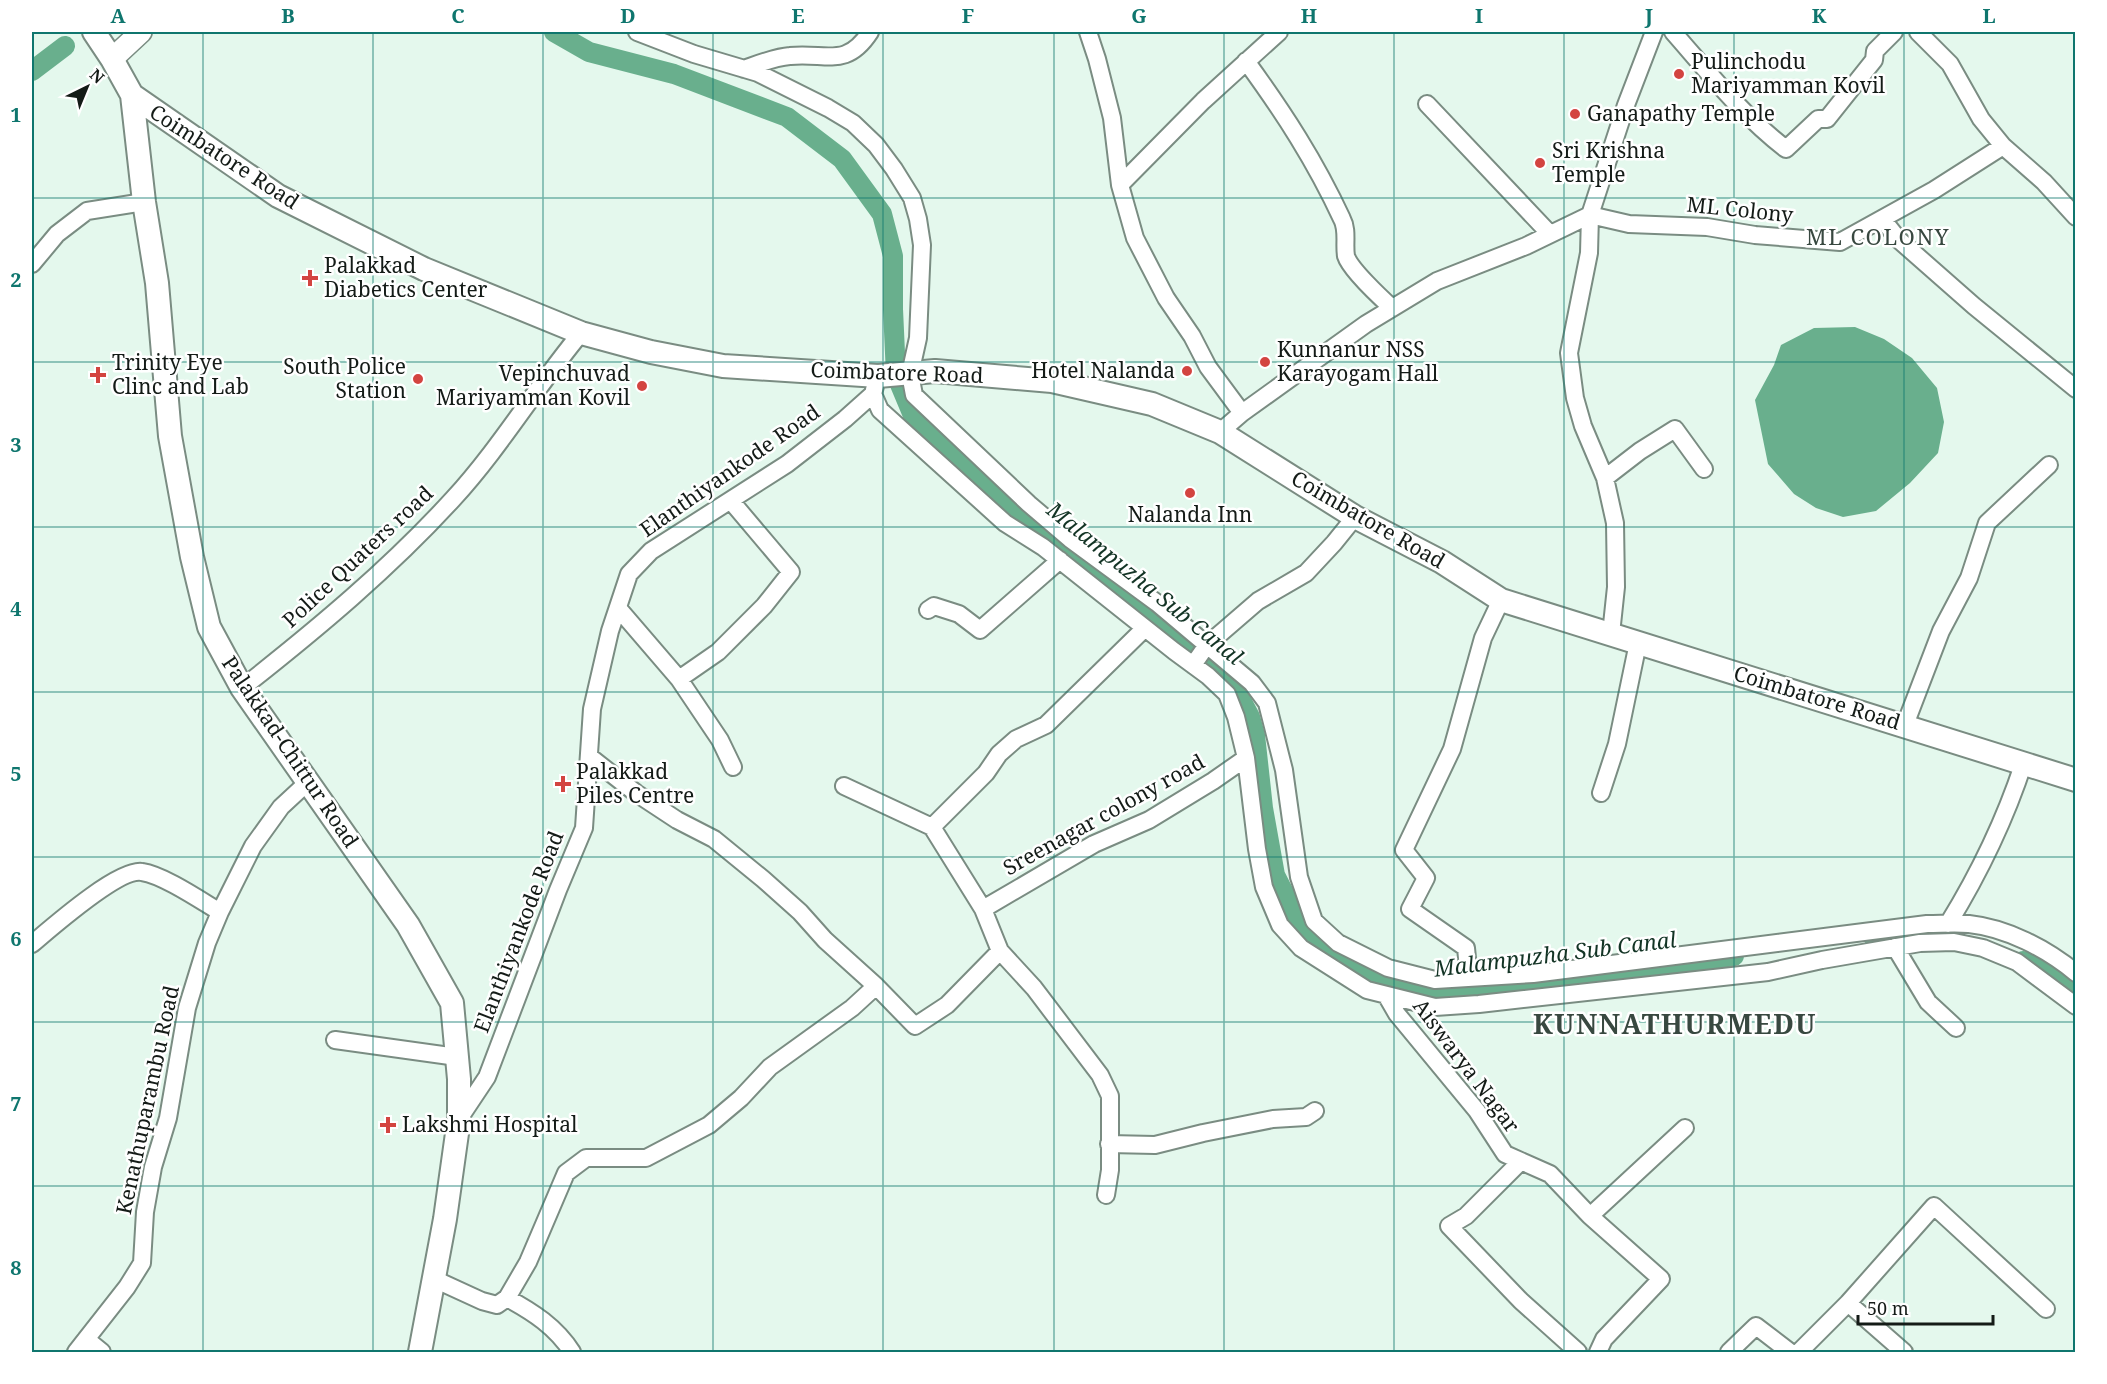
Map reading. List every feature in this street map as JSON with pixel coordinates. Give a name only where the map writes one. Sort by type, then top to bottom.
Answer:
[{"type":"main road","name":"Coimbatore Road","points":[[97,33],[132,95],[278,196],[424,269],[581,333],[723,366],[875,385],[910,374],[935,371],[1052,381],[1152,404],[1220,432],[1355,517],[1442,562],[1501,600],[2076,780]]},
{"type":"main road","name":"Palakkad-Chittur Road","points":[[132,95],[144,202],[157,283],[170,436],[192,557],[209,627],[242,688],[408,925],[452,1003],[459,1079],[459,1119],[445,1219],[420,1353]]},
{"type":"street","points":[[112,58],[141,32]]},
{"type":"street","points":[[637,32],[694,54],[758,73],[853,123],[882,153],[912,198],[922,245],[918,338],[910,374],[914,395],[1029,504],[1070,538],[1157,603],[1252,683],[1267,704],[1284,770],[1299,877],[1314,921],[1338,943],[1388,968],[1435,980],[1533,974],[1927,924],[1971,924],[2008,934],[2058,959],[2076,973]]},
{"type":"street","points":[[744,69],[788,56],[835,56],[851,53],[862,44],[870,32]]},
{"type":"street","points":[[1088,32],[1112,118],[1120,184],[1135,238],[1166,298],[1192,336],[1208,367],[1242,413]]},
{"type":"street","points":[[1120,184],[1279,32]]},
{"type":"street","points":[[1611,634],[1616,587],[1615,523],[1605,478],[1583,426],[1575,398],[1569,353],[1589,253],[1590,215],[1626,105],[1654,32]]},
{"type":"street","points":[[1673,32],[1720,86],[1772,139],[1786,149],[1818,119],[1827,119],[1874,60],[1875,51],[1894,32]]},
{"type":"street","points":[[1918,32],[1950,64],[1981,118],[2003,146],[2044,182],[2076,217]]},
{"type":"street","points":[[1246,62],[1279,105],[1302,141],[1344,222],[1347,258],[1368,285],[1392,308]]},
{"type":"street","points":[[1427,104],[1550,234]]},
{"type":"street","name":"ML Colony","points":[[1590,215],[1629,224],[1707,227],[1755,235],[1840,242],[1934,190],[2003,146]]},
{"type":"street","points":[[32,264],[57,234],[87,211],[144,202]]},
{"type":"street","points":[[1220,432],[1242,413],[1392,308],[1437,281],[1526,246],[1590,215]]},
{"type":"street","points":[[1883,220],[1899,240],[1974,306],[2076,389]]},
{"type":"street","name":"Police Quaters road","points":[[242,688],[356,595],[454,498],[492,452],[581,333]]},
{"type":"street","points":[[875,385],[880,410],[1005,523],[1060,560],[1227,694],[1236,717],[1246,758],[1264,887],[1280,925],[1301,948],[1367,990],[1435,1008],[1768,972],[1895,947],[1920,943],[1954,942],[1983,948],[2017,962],[2076,1006]]},
{"type":"street","name":"Elanthiyankode Road","points":[[459,1119],[487,1077],[584,828],[592,710],[610,631],[620,595],[629,574],[651,551],[787,464],[845,419],[875,385]]},
{"type":"street","points":[[1605,478],[1640,451],[1675,429],[1704,469]]},
{"type":"street","points":[[1905,725],[1941,631],[1969,578],[1987,523],[2049,465]]},
{"type":"street","points":[[679,679],[718,652],[764,606],[791,572],[731,501]]},
{"type":"street","points":[[1193,665],[1207,645],[1258,601],[1306,573],[1355,517]]},
{"type":"street","points":[[928,610],[934,606],[959,614],[980,630],[1060,560]]},
{"type":"street","points":[[1469,978],[1466,948],[1410,909],[1426,878],[1404,850],[1452,749],[1483,638],[1501,600]]},
{"type":"street","points":[[618,608],[679,679],[720,740],[733,767]]},
{"type":"street","points":[[932,827],[986,773],[999,754],[1016,739],[1046,725],[1145,628]]},
{"type":"street","points":[[1601,793],[1617,744],[1638,643]]},
{"type":"street","points":[[590,757],[636,793],[677,820],[714,839],[739,859],[800,912],[825,940],[876,986],[915,1026],[946,1005],[1000,951]]},
{"type":"street","name":"Sreenagar colony road","points":[[983,909],[1094,844],[1149,820],[1246,758]]},
{"type":"street","points":[[1948,924],[1973,883],[1994,841],[2011,803],[2024,762]]},
{"type":"street","name":"Kenathuparambu Road","points":[[81,1346],[127,1287],[142,1263],[145,1212],[153,1167],[168,1118],[187,1008],[207,943],[253,846],[281,807],[308,782]]},
{"type":"street","points":[[844,786],[932,827],[983,909],[1000,951],[1034,988],[1100,1075],[1110,1096],[1110,1170],[1106,1196]]},
{"type":"street","points":[[32,944],[118,878],[140,871],[160,879],[220,912]]},
{"type":"street","points":[[1874,930],[1877,950]]},
{"type":"street","points":[[1895,947],[1928,1002],[1956,1028]]},
{"type":"street","points":[[434,1279],[482,1301],[497,1305],[507,1298],[528,1262],[566,1173],[586,1158],[646,1158],[709,1125],[741,1098],[770,1067],[852,1008],[876,986]]},
{"type":"street","name":"Aiswarya Nagar","points":[[1386,995],[1397,1014],[1477,1111],[1504,1154],[1550,1174],[1590,1216],[1661,1279],[1604,1339],[1598,1353]]},
{"type":"street","points":[[335,1040],[457,1058]]},
{"type":"street","points":[[1109,1144],[1155,1145],[1203,1132],[1261,1122],[1306,1118],[1315,1111]]},
{"type":"street","points":[[1590,1216],[1685,1128]]},
{"type":"street","points":[[1520,1162],[1467,1216],[1449,1226],[1521,1301],[1578,1353]]},
{"type":"street","points":[[1799,1353],[1848,1303],[1934,1206],[2046,1309]]},
{"type":"street","points":[[507,1298],[536,1314],[563,1338],[572,1353]]},
{"type":"street","points":[[1848,1303],[1904,1353]]},
{"type":"street","points":[[1729,1353],[1756,1326],[1790,1353]]},
{"type":"street","points":[[81,1346],[102,1353]]},
{"type":"shaded area","points":[[1855,327],[1884,339],[1912,358],[1937,388],[1944,422],[1938,453],[1910,483],[1876,511],[1843,517],[1816,508],[1794,494],[1768,464],[1755,400],[1774,365],[1781,345],[1814,328]]},
{"type":"waterway","name":"Malampuzha Sub Canal","points":[[554,32],[589,52],[674,74],[787,117],[842,159],[882,214],[893,256],[896,375],[914,418],[1008,504],[1231,681],[1250,717],[1255,735],[1263,808],[1275,875],[1308,940],[1347,966],[1415,994],[1456,994],[1734,956]]},
{"type":"waterway","name":"Malampuzha Sub Canal","points":[[32,71],[65,46]]},
{"type":"waterway","name":"Malampuzha Sub Canal","points":[[1873,937],[1936,938]]},
{"type":"waterway","name":"Malampuzha Sub Canal","points":[[2023,961],[2048,974],[2076,996]]},
{"type":"place","name":"Pulinchodu Mariyamman Kovil","points":[[1679,74]]},
{"type":"place","name":"Ganapathy Temple","points":[[1575,114]]},
{"type":"place","name":"Sri Krishna Temple","points":[[1540,163]]},
{"type":"place","name":"Palakkad Diabetics Center","points":[[310,278]]},
{"type":"place","name":"Kunnanur NSS Karayogam Hall","points":[[1265,362]]},
{"type":"place","name":"Hotel Nalanda","points":[[1187,371]]},
{"type":"place","name":"Trinity Eye Clinc and Lab","points":[[98,375]]},
{"type":"place","name":"South Police Station","points":[[418,379]]},
{"type":"place","name":"Vepinchuvad Mariyamman Kovil","points":[[642,386]]},
{"type":"place","name":"Nalanda Inn","points":[[1190,493]]},
{"type":"place","name":"Palakkad Piles Centre","points":[[563,784]]},
{"type":"place","name":"Lakshmi Hospital","points":[[388,1125]]},
{"type":"district","name":"ML COLONY","points":[[1878,237]]},
{"type":"district","name":"KUNNATHURMEDU","points":[[1675,1025]]}]
